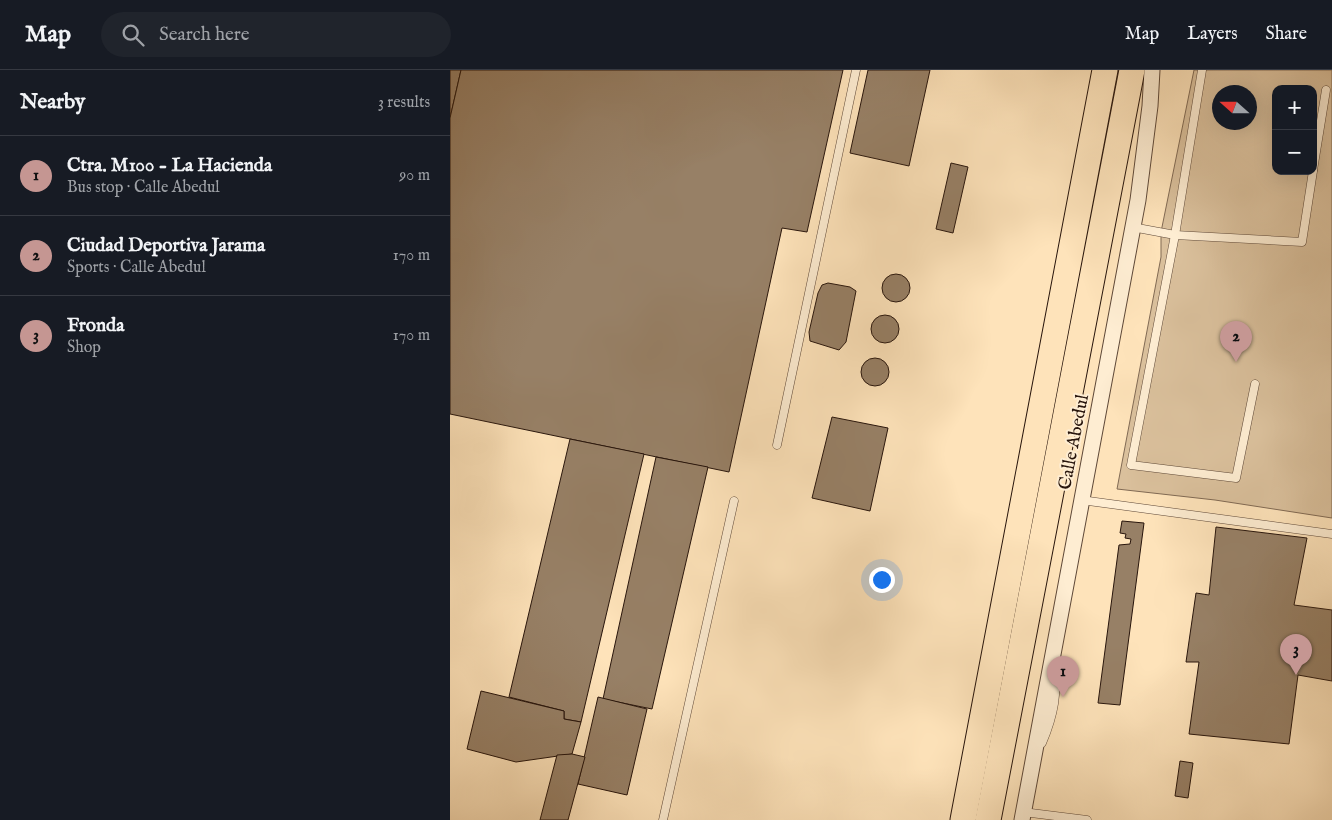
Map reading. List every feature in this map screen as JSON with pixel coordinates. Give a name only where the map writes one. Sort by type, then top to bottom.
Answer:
[{"type":"highway","points":[[963,820],[1105,70]]},
{"type":"highway","points":[[988,820],[1132,70]]},
{"type":"street","name":"Calle Abedul","points":[[1023,816],[1138,200],[1150,106],[1152,70]]},
{"type":"lane","points":[[777,445],[856,70]]},
{"type":"lane","points":[[1202,70],[1176,235],[1131,465],[1236,478],[1256,384]]},
{"type":"lane","points":[[1317,145],[1326,90]]},
{"type":"lane","points":[[1132,227],[1176,235],[1302,242],[1312,175]]},
{"type":"lane","points":[[1081,500],[1332,534]]},
{"type":"lane","points":[[663,820],[734,501]]},
{"type":"lane","points":[[1023,816],[1087,820]]},
{"type":"shaded area","points":[[1194,70],[1332,70],[1332,518],[1215,500],[1117,489],[1161,257],[1161,232]]},
{"type":"building","points":[[450,70],[461,70],[450,118]]},
{"type":"building","points":[[461,70],[843,70],[807,232],[782,228],[729,472],[450,414],[450,118]]},
{"type":"building","points":[[868,70],[930,70],[909,166],[850,153]]},
{"type":"building","points":[[951,163],[968,167],[953,233],[936,229]]},
{"type":"building","points":[[896,274],[906,278],[910,288],[906,298],[896,302],[886,298],[882,288],[886,278]]},
{"type":"building","points":[[828,283],[850,287],[856,291],[846,342],[839,350],[810,341],[809,332],[818,293],[822,285]]},
{"type":"building","points":[[885,315],[895,319],[899,329],[895,339],[885,343],[875,339],[871,329],[875,319]]},
{"type":"building","points":[[875,358],[885,362],[889,372],[885,382],[875,386],[865,382],[861,372],[865,362]]},
{"type":"building","points":[[832,417],[888,428],[870,511],[812,498]]},
{"type":"building","points":[[570,439],[644,454],[581,722],[564,719],[564,711],[509,697]]},
{"type":"building","points":[[656,457],[708,467],[652,709],[603,699]]},
{"type":"building","points":[[1122,521],[1144,523],[1120,705],[1098,703],[1119,545],[1130,544],[1131,539],[1125,538],[1126,534],[1120,533]]},
{"type":"building","points":[[1216,527],[1307,538],[1294,605],[1332,610],[1332,681],[1298,675],[1289,744],[1189,734],[1199,662],[1186,662],[1196,593],[1209,595]]},
{"type":"building","points":[[481,691],[564,711],[564,719],[581,722],[572,754],[516,762],[467,749]]},
{"type":"building","points":[[598,697],[647,709],[627,795],[578,784]]},
{"type":"building","points":[[572,754],[585,757],[568,820],[540,820],[557,755]]},
{"type":"building","points":[[1180,761],[1193,763],[1188,798],[1175,796]]},
{"type":"place","name":"Ciudad Deportiva Jarama","points":[[1236,362]]},
{"type":"place","name":"Fronda","points":[[1296,675]]},
{"type":"place","name":"Ctra. M100 - La Hacienda","points":[[1063,697]]}]
